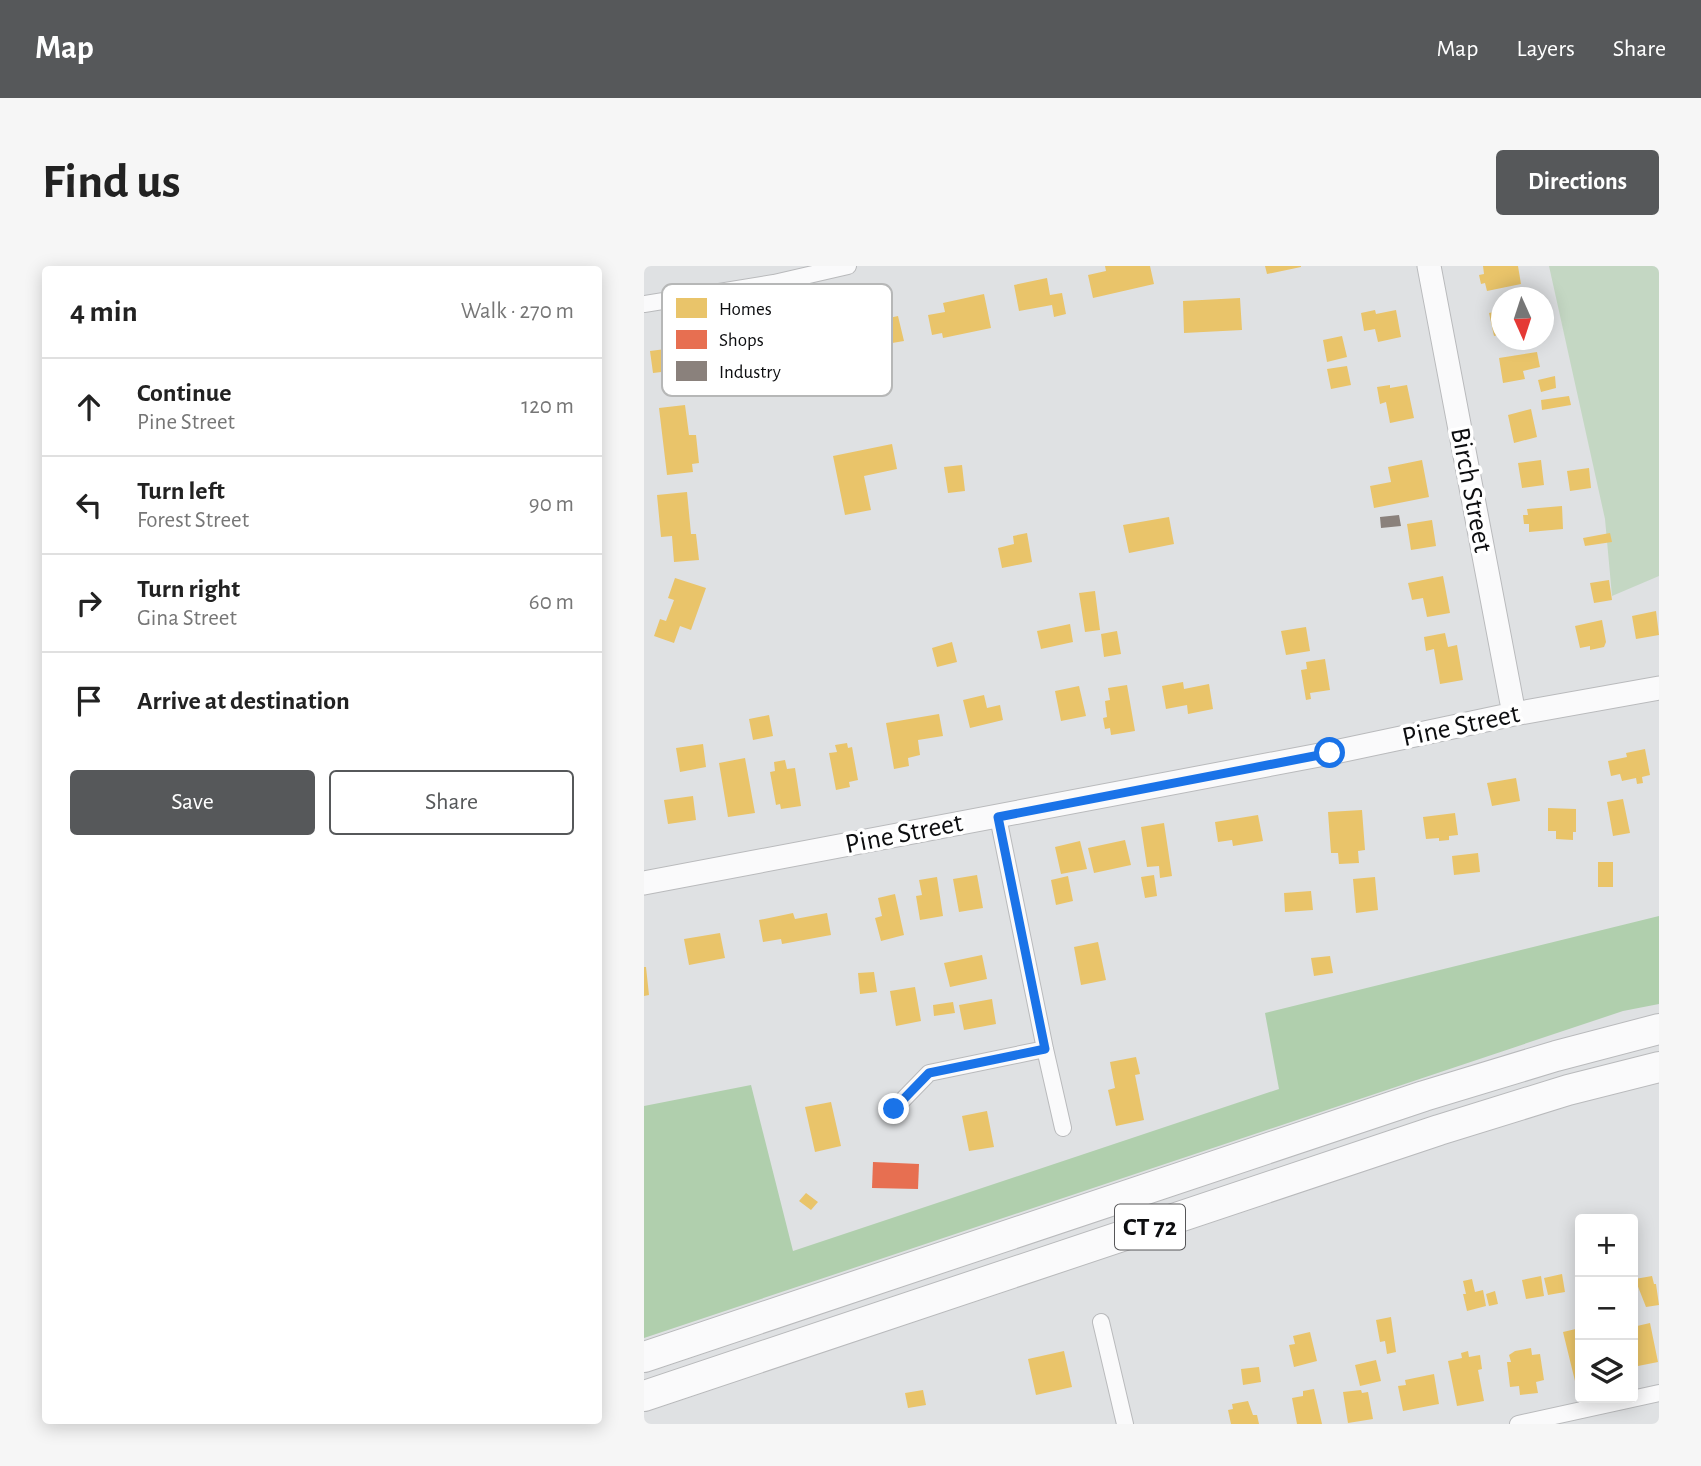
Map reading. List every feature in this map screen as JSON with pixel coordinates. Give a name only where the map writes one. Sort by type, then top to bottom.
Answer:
[{"type":"highway","name":"CT 72","points":[[644,1357],[1424,1097],[1556,1056],[1659,1029]]},
{"type":"highway","name":"CT 72","points":[[644,1396],[1439,1130],[1568,1090],[1659,1067]]},
{"type":"main road","name":"Birch Street","points":[[1429,266],[1514,714]]},
{"type":"main road","name":"Pine Street","points":[[644,883],[1659,688]]},
{"type":"street","points":[[768,284],[848,266]]},
{"type":"street","points":[[644,304],[662,301]]},
{"type":"street","points":[[998,817],[1063,1128]]},
{"type":"street","points":[[894,1109],[929,1073],[1045,1049]]},
{"type":"street","points":[[1101,1322],[1125,1424]]},
{"type":"street","points":[[1518,1424],[1659,1393]]},
{"type":"green space","points":[[1549,266],[1659,266],[1659,576],[1612,596],[1605,519]]},
{"type":"green space","points":[[1659,916],[1659,1004],[1623,1011],[644,1338],[644,1106],[751,1085],[793,1251],[1279,1089],[1265,1013]]},
{"type":"building: Homes","points":[[1105,266],[1150,266],[1154,284],[1093,298],[1088,275],[1106,271]]},
{"type":"building: Homes","points":[[1265,266],[1301,266],[1301,267],[1267,274]]},
{"type":"building: Homes","points":[[1483,266],[1518,266],[1521,284],[1491,287],[1491,290],[1487,291],[1485,283],[1481,284],[1479,275],[1484,274]]},
{"type":"building: Homes","points":[[1047,278],[1050,295],[1062,293],[1066,314],[1054,317],[1052,305],[1019,311],[1014,285]]},
{"type":"building: Homes","points":[[984,294],[991,328],[943,338],[942,333],[932,335],[928,315],[945,312],[943,303]]},
{"type":"building: Homes","points":[[1240,298],[1242,330],[1184,333],[1183,301]]},
{"type":"building: Homes","points":[[1375,310],[1376,314],[1396,310],[1401,337],[1378,342],[1375,329],[1364,331],[1361,313]]},
{"type":"building: Homes","points":[[898,316],[904,341],[892,343],[892,317]]},
{"type":"building: Homes","points":[[1342,336],[1347,357],[1327,362],[1323,340]]},
{"type":"building: Homes","points":[[662,349],[662,372],[653,373],[650,351]]},
{"type":"building: Homes","points":[[1537,352],[1540,367],[1523,371],[1525,379],[1503,383],[1499,358]]},
{"type":"building: Homes","points":[[1347,366],[1351,385],[1331,389],[1327,369]]},
{"type":"building: Homes","points":[[1555,376],[1556,388],[1541,392],[1538,380]]},
{"type":"building: Homes","points":[[1390,385],[1390,388],[1407,385],[1414,418],[1390,423],[1386,402],[1380,404],[1377,387]]},
{"type":"building: Homes","points":[[1569,396],[1571,405],[1542,410],[1541,400]]},
{"type":"building: Homes","points":[[685,405],[689,435],[696,435],[699,463],[692,464],[693,472],[667,475],[659,408]]},
{"type":"building: Homes","points":[[1531,409],[1537,437],[1514,443],[1508,415]]},
{"type":"building: Homes","points":[[892,444],[897,469],[864,476],[871,510],[845,515],[833,456]]},
{"type":"building: Homes","points":[[1422,460],[1429,497],[1374,508],[1370,486],[1391,482],[1388,467]]},
{"type":"building: Homes","points":[[1541,460],[1544,485],[1522,488],[1518,463]]},
{"type":"building: Homes","points":[[962,465],[965,491],[948,493],[944,467]]},
{"type":"building: Homes","points":[[1589,468],[1591,488],[1570,491],[1567,471]]},
{"type":"building: Homes","points":[[687,492],[691,534],[696,534],[699,560],[674,562],[672,536],[661,537],[657,495]]},
{"type":"building: Homes","points":[[1562,506],[1563,529],[1529,532],[1529,524],[1524,524],[1523,515],[1528,515],[1527,509]]},
{"type":"building: Homes","points":[[1169,517],[1174,544],[1129,553],[1123,525]]},
{"type":"building: Homes","points":[[1432,520],[1436,546],[1411,550],[1407,524]]},
{"type":"building: Homes","points":[[1027,533],[1032,562],[1002,568],[998,548],[1014,544],[1013,536]]},
{"type":"building: Homes","points":[[1610,533],[1612,542],[1585,546],[1583,538]]},
{"type":"building: Homes","points":[[1443,576],[1450,613],[1427,617],[1423,598],[1412,600],[1408,583]]},
{"type":"building: Homes","points":[[675,578],[706,588],[691,630],[680,626],[674,643],[654,636],[660,619],[666,621],[674,600],[668,598]]},
{"type":"building: Homes","points":[[1609,580],[1612,600],[1594,603],[1590,583]]},
{"type":"building: Homes","points":[[1095,591],[1100,630],[1085,632],[1079,593]]},
{"type":"building: Homes","points":[[1656,611],[1659,635],[1636,639],[1632,616]]},
{"type":"building: Homes","points":[[1602,620],[1606,642],[1604,647],[1590,650],[1590,646],[1580,648],[1575,626]]},
{"type":"building: Homes","points":[[1070,624],[1073,642],[1041,649],[1037,631]]},
{"type":"building: Homes","points":[[1306,627],[1310,651],[1286,655],[1281,631]]},
{"type":"building: Homes","points":[[1117,631],[1121,654],[1104,657],[1101,634]]},
{"type":"building: Homes","points":[[1445,633],[1448,647],[1457,645],[1463,680],[1440,684],[1434,649],[1426,651],[1424,637]]},
{"type":"building: Homes","points":[[952,642],[957,662],[937,667],[932,648]]},
{"type":"building: Homes","points":[[1325,659],[1330,690],[1310,693],[1311,699],[1306,700],[1301,670],[1307,669],[1306,662]]},
{"type":"building: Homes","points":[[1183,682],[1184,689],[1209,684],[1213,709],[1188,714],[1187,705],[1166,709],[1162,686]]},
{"type":"building: Homes","points":[[1127,685],[1135,731],[1111,735],[1110,728],[1105,729],[1103,718],[1107,717],[1105,701],[1110,700],[1108,688]]},
{"type":"building: Homes","points":[[1079,686],[1086,716],[1061,721],[1055,691]]},
{"type":"building: Homes","points":[[984,695],[987,708],[1000,705],[1003,720],[970,728],[963,700]]},
{"type":"building: Homes","points":[[939,714],[943,736],[918,740],[920,755],[908,758],[909,766],[894,769],[886,723]]},
{"type":"building: Homes","points":[[769,715],[773,736],[753,740],[749,719]]},
{"type":"building: Homes","points":[[847,743],[848,748],[852,747],[858,780],[849,782],[850,787],[836,790],[829,753],[837,752],[835,745]]},
{"type":"building: Homes","points":[[703,744],[706,767],[680,772],[676,748]]},
{"type":"building: Homes","points":[[1645,749],[1650,775],[1642,777],[1643,783],[1637,784],[1636,778],[1622,781],[1620,774],[1611,776],[1608,761]]},
{"type":"building: Homes","points":[[745,758],[755,813],[728,817],[719,763]]},
{"type":"building: Homes","points":[[785,760],[787,769],[795,768],[801,806],[781,809],[780,804],[776,805],[770,772],[775,771],[774,762]]},
{"type":"building: Homes","points":[[1516,778],[1520,801],[1492,806],[1487,783]]},
{"type":"building: Homes","points":[[693,796],[696,820],[668,824],[664,800]]},
{"type":"building: Homes","points":[[1623,799],[1630,833],[1613,836],[1607,802]]},
{"type":"building: Homes","points":[[1548,808],[1576,809],[1576,832],[1573,832],[1573,840],[1556,839],[1556,831],[1548,831]]},
{"type":"building: Homes","points":[[1362,810],[1365,850],[1358,851],[1359,863],[1339,864],[1338,853],[1331,853],[1328,812]]},
{"type":"building: Homes","points":[[1455,813],[1458,835],[1449,836],[1449,840],[1426,839],[1423,817]]},
{"type":"building: Homes","points":[[1258,815],[1263,841],[1233,846],[1232,840],[1218,842],[1215,822]]},
{"type":"building: Homes","points":[[1164,823],[1172,876],[1160,878],[1159,866],[1147,867],[1141,827]]},
{"type":"building: Homes","points":[[1125,840],[1131,865],[1094,873],[1088,848]]},
{"type":"building: Homes","points":[[1080,841],[1087,869],[1061,874],[1055,847]]},
{"type":"building: Homes","points":[[1478,853],[1480,872],[1454,875],[1452,856]]},
{"type":"building: Homes","points":[[1598,862],[1613,862],[1613,887],[1598,887]]},
{"type":"building: Homes","points":[[977,875],[983,908],[959,912],[953,879]]},
{"type":"building: Homes","points":[[1154,875],[1157,896],[1145,898],[1141,877]]},
{"type":"building: Homes","points":[[1068,876],[1073,901],[1056,905],[1051,880]]},
{"type":"building: Homes","points":[[937,877],[943,916],[920,920],[916,896],[922,895],[919,880]]},
{"type":"building: Homes","points":[[1375,877],[1378,910],[1356,913],[1353,879]]},
{"type":"building: Homes","points":[[1311,891],[1313,910],[1285,912],[1284,893]]},
{"type":"building: Homes","points":[[895,894],[904,935],[881,941],[875,918],[882,916],[878,898]]},
{"type":"building: Homes","points":[[793,913],[795,919],[827,913],[831,935],[782,944],[781,939],[763,942],[759,920]]},
{"type":"building: Homes","points":[[720,933],[725,958],[689,965],[684,939]]},
{"type":"building: Homes","points":[[1098,942],[1106,980],[1081,985],[1074,947]]},
{"type":"building: Homes","points":[[982,955],[987,979],[950,987],[944,963]]},
{"type":"building: Homes","points":[[1330,956],[1333,973],[1314,976],[1311,958]]},
{"type":"building: Homes","points":[[644,967],[649,995],[644,996]]},
{"type":"building: Homes","points":[[874,972],[877,992],[860,994],[858,973]]},
{"type":"building: Homes","points":[[915,987],[921,1021],[896,1026],[890,991]]},
{"type":"building: Homes","points":[[992,999],[996,1024],[964,1030],[959,1005]]},
{"type":"building: Homes","points":[[953,1002],[955,1013],[934,1016],[933,1005]]},
{"type":"building: Homes","points":[[1136,1057],[1140,1074],[1135,1075],[1144,1120],[1116,1126],[1108,1090],[1115,1088],[1110,1062]]},
{"type":"building: Homes","points":[[831,1102],[841,1146],[815,1152],[805,1107]]},
{"type":"building: Homes","points":[[987,1111],[994,1147],[969,1151],[962,1116]]},
{"type":"building: Homes","points":[[806,1193],[818,1202],[811,1210],[799,1201]]},
{"type":"building: Homes","points":[[1562,1274],[1565,1292],[1548,1295],[1544,1278]]},
{"type":"building: Homes","points":[[1541,1276],[1544,1296],[1526,1299],[1522,1280]]},
{"type":"building: Homes","points":[[1652,1276],[1659,1305],[1646,1307],[1638,1287],[1638,1278]]},
{"type":"building: Homes","points":[[1472,1279],[1475,1292],[1483,1290],[1486,1306],[1467,1311],[1463,1281]]},
{"type":"building: Homes","points":[[1495,1291],[1498,1304],[1489,1306],[1486,1294]]},
{"type":"building: Homes","points":[[1391,1317],[1396,1352],[1387,1354],[1385,1341],[1380,1342],[1376,1320]]},
{"type":"building: Homes","points":[[1650,1323],[1658,1362],[1638,1366],[1638,1326]]},
{"type":"building: Homes","points":[[1575,1329],[1575,1381],[1563,1332]]},
{"type":"building: Homes","points":[[1310,1332],[1317,1361],[1294,1367],[1289,1345],[1295,1344],[1293,1336]]},
{"type":"building: Homes","points":[[1531,1348],[1532,1355],[1540,1354],[1544,1380],[1536,1382],[1538,1393],[1520,1395],[1519,1386],[1510,1387],[1507,1362],[1511,1362],[1509,1355],[1515,1351]]},
{"type":"building: Homes","points":[[1064,1351],[1072,1387],[1036,1395],[1028,1359]]},
{"type":"building: Homes","points":[[1468,1351],[1469,1357],[1480,1355],[1482,1369],[1478,1370],[1484,1401],[1457,1406],[1448,1361],[1462,1358],[1461,1353]]},
{"type":"building: Homes","points":[[1376,1360],[1381,1381],[1360,1386],[1355,1365]]},
{"type":"building: Homes","points":[[1259,1367],[1261,1382],[1243,1385],[1241,1369]]},
{"type":"building: Homes","points":[[1434,1374],[1439,1404],[1403,1411],[1398,1386],[1406,1385],[1405,1380]]},
{"type":"building: Homes","points":[[1314,1389],[1322,1424],[1297,1424],[1292,1398],[1303,1396],[1303,1391]]},
{"type":"building: Homes","points":[[923,1390],[926,1405],[908,1408],[905,1393]]},
{"type":"building: Homes","points":[[1361,1390],[1362,1393],[1368,1392],[1373,1419],[1348,1423],[1343,1392]]},
{"type":"building: Homes","points":[[1248,1401],[1259,1424],[1231,1424],[1228,1410],[1233,1409],[1232,1404]]},
{"type":"building: Shops","points":[[873,1162],[919,1164],[918,1189],[872,1188]]},
{"type":"building: Industry","points":[[1399,515],[1401,526],[1381,528],[1380,517]]},
{"type":"route","points":[[894,1109],[929,1073],[1045,1049],[998,817],[1330,753]]}]
